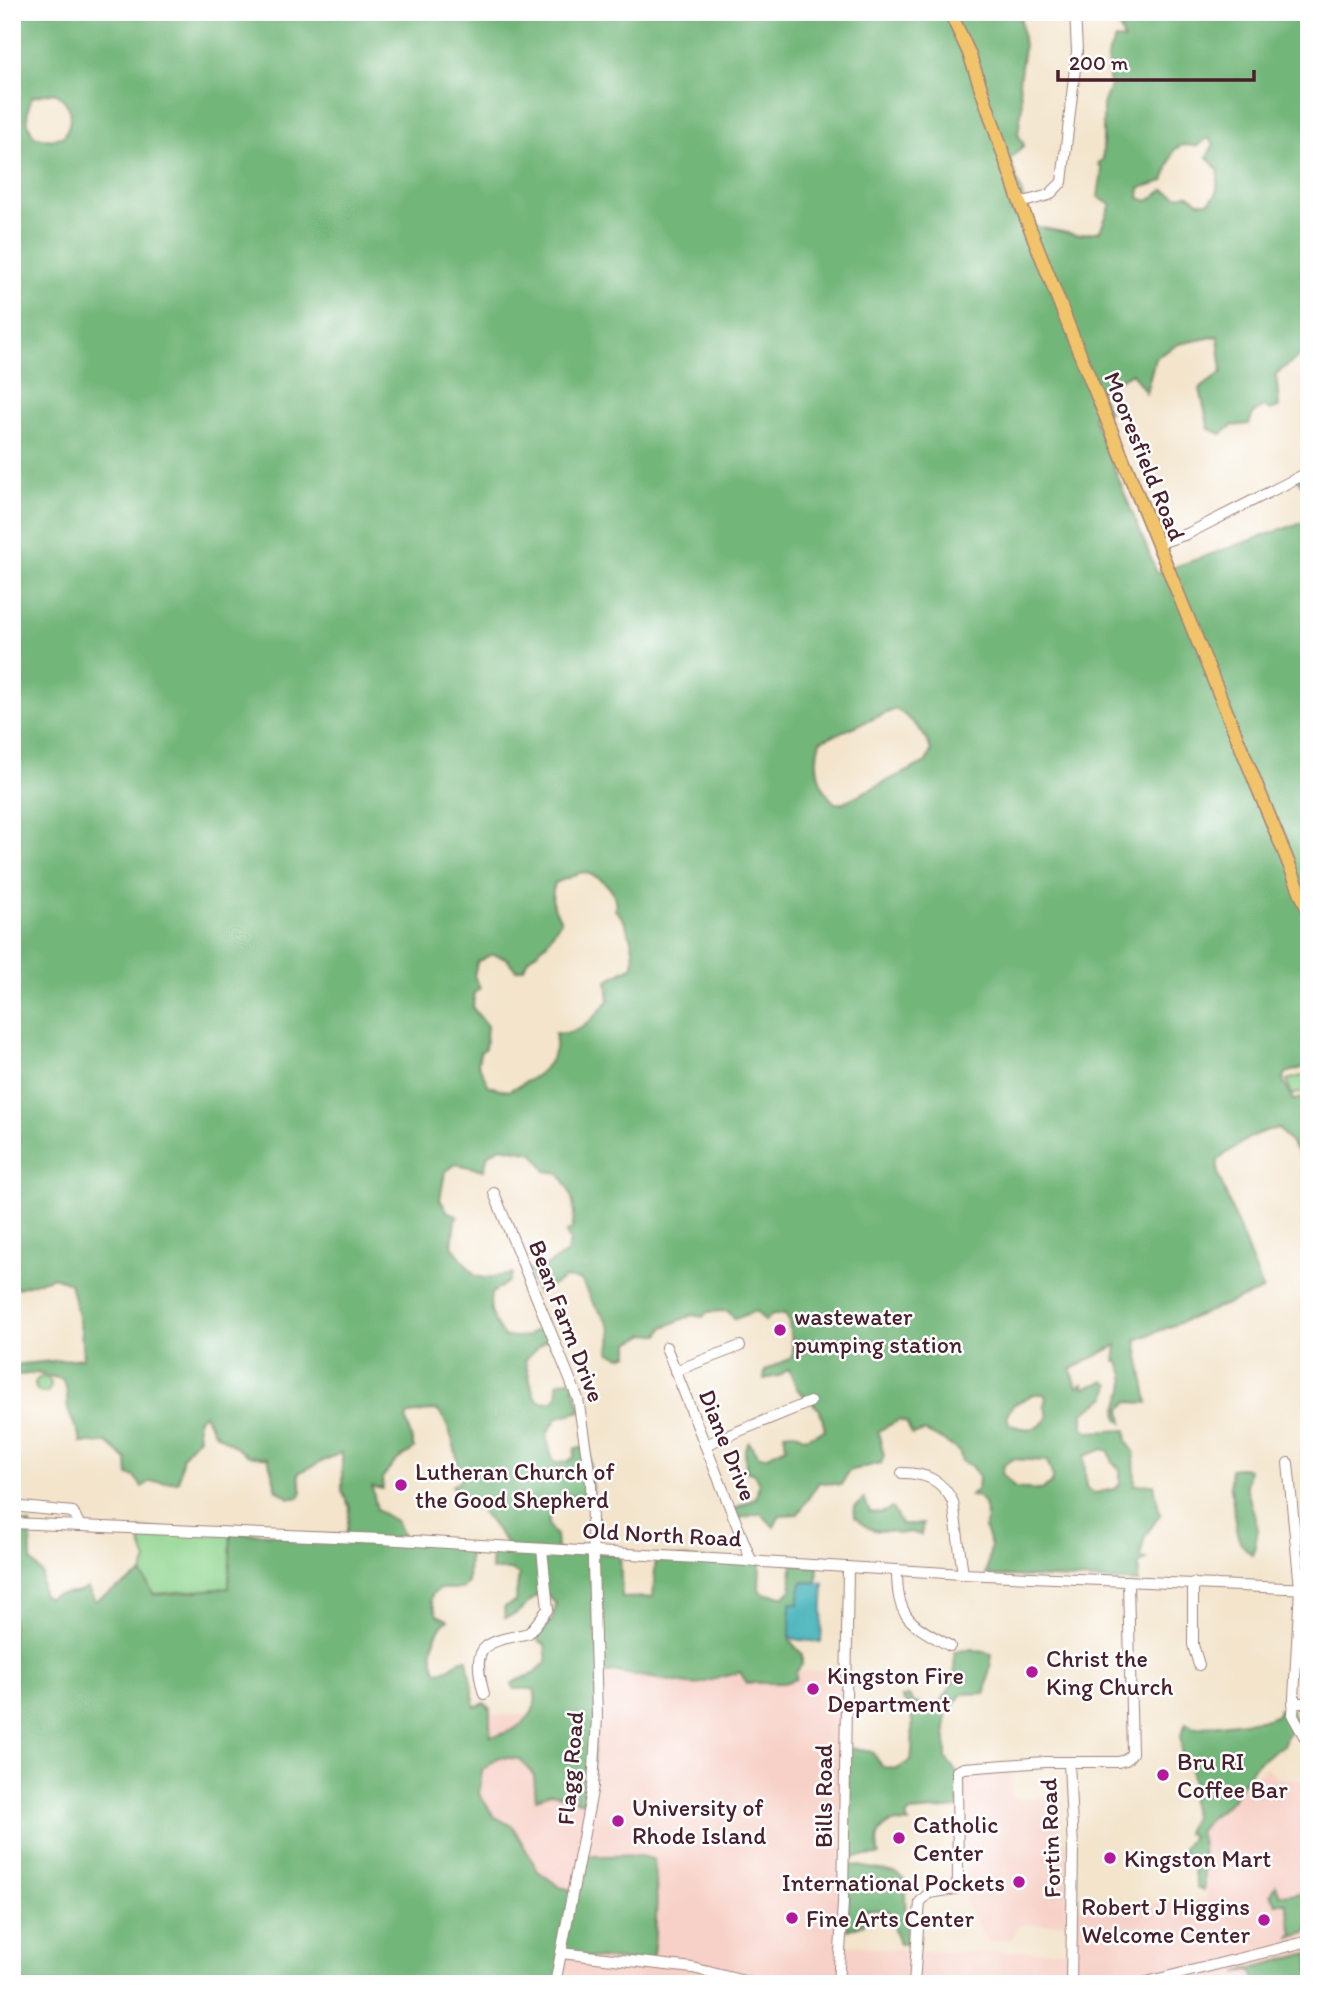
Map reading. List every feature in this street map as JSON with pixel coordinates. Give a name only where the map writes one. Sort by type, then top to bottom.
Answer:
[{"type":"main road","name":"Mooresfield Road","points":[[950,12],[969,53],[1020,203],[1309,913]]},
{"type":"street","points":[[1020,203],[1049,195],[1062,182],[1077,51],[1075,12]]},
{"type":"street","points":[[1157,544],[1186,534],[1309,472]]},
{"type":"street","name":"Bean Farm Drive","points":[[494,1193],[572,1382],[582,1416],[591,1483],[594,1552]]},
{"type":"street","points":[[675,1371],[740,1346]]},
{"type":"street","name":"Diane Drive","points":[[666,1347],[751,1560]]},
{"type":"street","points":[[705,1445],[810,1402]]},
{"type":"street","points":[[1288,1463],[1304,1589],[1293,1703],[1296,1725],[1309,1745]]},
{"type":"street","points":[[902,1473],[921,1473],[931,1477],[948,1492],[953,1502],[963,1574]]},
{"type":"street","points":[[12,1506],[73,1512],[80,1526]]},
{"type":"street","name":"Old North Road","points":[[12,1523],[751,1560],[963,1574],[1304,1589]]},
{"type":"street","points":[[484,1694],[478,1670],[478,1656],[485,1645],[495,1639],[529,1633],[548,1609],[542,1549]]},
{"type":"street","name":"Flagg Road","points":[[555,1984],[593,1786],[597,1717],[594,1552]]},
{"type":"street","name":"Bills Road","points":[[838,1984],[843,1903],[848,1567]]},
{"type":"street","points":[[897,1570],[897,1599],[902,1611],[932,1636],[950,1646]]},
{"type":"street","name":"Fortin Road","points":[[1071,1984],[1073,1849],[1069,1762],[1118,1762],[1126,1760],[1132,1753],[1128,1581]]},
{"type":"street","points":[[1193,1583],[1193,1645],[1199,1665]]},
{"type":"street","points":[[1293,1703],[1309,1703]]},
{"type":"street","points":[[914,1984],[920,1902],[929,1893],[955,1889],[958,1880],[957,1771],[964,1768],[1069,1762]]},
{"type":"street","points":[[1139,1984],[1309,1941]]},
{"type":"street","points":[[561,1954],[693,1968],[756,1984]]},
{"type":"shaded area","name":"University of Rhode Island","points":[[845,1670],[841,1944],[916,1952],[1071,1951],[1073,1905],[1207,1900],[1201,1827],[1266,1767],[1277,1778],[1309,1780],[1309,1984],[395,1984],[424,1713],[596,1717],[596,1677]]},
{"type":"shaded area","points":[[1011,1773],[1011,1799],[1062,1797],[1060,1839],[1067,1842],[1066,1923],[1018,1926],[1013,1938],[988,1942],[966,1905],[961,1783],[967,1774]]},
{"type":"green space","points":[[12,12],[1020,12],[1024,47],[1019,82],[1022,105],[1018,134],[1024,145],[1010,159],[1033,226],[1078,235],[1100,231],[1111,205],[1098,197],[1102,170],[1098,164],[1103,159],[1103,105],[1110,86],[1107,57],[1115,39],[1124,40],[1114,12],[1309,12],[1309,349],[1276,374],[1279,407],[1270,410],[1264,406],[1253,414],[1249,424],[1231,426],[1222,434],[1209,429],[1200,389],[1222,372],[1218,336],[1179,344],[1155,358],[1146,393],[1132,373],[1099,391],[1109,412],[1093,417],[1157,573],[1309,520],[1309,887],[1299,891],[1309,914],[1309,1066],[1286,1073],[1283,1080],[1293,1100],[1309,1097],[1309,1166],[1279,1129],[1255,1135],[1218,1160],[1218,1174],[1263,1290],[1136,1340],[1148,1403],[1128,1402],[1121,1409],[1123,1423],[1118,1419],[1125,1380],[1118,1361],[1115,1362],[1117,1345],[1071,1369],[1077,1387],[1083,1384],[1084,1388],[1105,1381],[1110,1385],[1106,1397],[1083,1413],[1083,1428],[1090,1432],[1126,1430],[1127,1442],[1134,1452],[1135,1485],[1154,1484],[1160,1515],[1145,1536],[1140,1558],[1146,1559],[1139,1565],[1138,1582],[986,1575],[991,1546],[985,1529],[987,1518],[984,1504],[979,1497],[969,1496],[978,1489],[979,1477],[970,1465],[962,1462],[960,1453],[952,1446],[925,1431],[912,1435],[907,1423],[899,1420],[878,1431],[884,1456],[881,1463],[849,1471],[841,1485],[819,1482],[798,1514],[780,1515],[774,1527],[761,1513],[736,1519],[732,1510],[756,1498],[759,1484],[754,1474],[746,1471],[745,1448],[749,1442],[758,1456],[768,1456],[786,1447],[784,1433],[794,1432],[805,1438],[825,1430],[820,1410],[797,1389],[789,1369],[779,1376],[764,1379],[765,1371],[791,1358],[793,1354],[787,1316],[773,1314],[765,1321],[756,1311],[735,1319],[728,1311],[707,1312],[703,1317],[692,1315],[664,1327],[659,1335],[646,1334],[629,1343],[629,1354],[621,1357],[609,1352],[611,1330],[581,1280],[565,1278],[538,1294],[528,1270],[546,1266],[567,1253],[570,1242],[566,1233],[572,1229],[574,1214],[567,1186],[559,1173],[546,1171],[534,1153],[501,1147],[488,1154],[484,1170],[456,1164],[445,1172],[440,1199],[448,1212],[458,1216],[455,1220],[452,1246],[475,1276],[486,1278],[512,1274],[509,1281],[491,1294],[493,1316],[504,1337],[526,1337],[534,1331],[550,1328],[555,1337],[543,1342],[525,1360],[534,1396],[540,1402],[553,1401],[558,1395],[557,1383],[571,1379],[581,1411],[558,1417],[546,1435],[556,1463],[567,1462],[574,1457],[575,1448],[589,1448],[592,1496],[565,1496],[554,1500],[549,1523],[556,1535],[557,1550],[620,1555],[622,1598],[653,1597],[656,1556],[760,1563],[759,1589],[764,1594],[784,1596],[791,1590],[792,1564],[818,1566],[817,1582],[802,1582],[798,1604],[790,1603],[790,1641],[802,1654],[802,1665],[796,1672],[796,1679],[784,1683],[747,1683],[740,1672],[694,1685],[616,1672],[599,1674],[590,1803],[575,1800],[576,1786],[567,1782],[565,1796],[550,1793],[536,1799],[534,1776],[520,1759],[499,1757],[482,1771],[479,1794],[494,1816],[513,1827],[538,1871],[560,1887],[576,1891],[584,1855],[638,1856],[654,1860],[656,1912],[652,1963],[563,1955],[557,1984],[12,1984],[12,1523],[30,1524],[31,1560],[42,1574],[42,1594],[48,1598],[57,1594],[76,1593],[87,1588],[95,1601],[142,1574],[154,1595],[229,1588],[231,1533],[346,1536],[350,1508],[342,1491],[342,1452],[298,1473],[302,1491],[299,1498],[289,1498],[277,1490],[268,1458],[247,1455],[214,1432],[204,1414],[197,1420],[199,1437],[183,1455],[178,1482],[150,1482],[142,1487],[135,1477],[128,1475],[127,1460],[107,1443],[81,1443],[68,1409],[62,1379],[36,1373],[12,1376],[12,1365],[83,1358],[81,1330],[70,1283],[54,1277],[12,1290]],"holes":[[[54,92],[65,101],[70,112],[64,136],[51,140],[34,136],[28,122],[32,97]],[[1208,138],[1214,144],[1207,157],[1219,171],[1216,195],[1209,202],[1199,202],[1187,194],[1177,197],[1164,190],[1148,201],[1139,198],[1140,188],[1164,181],[1174,150],[1183,145],[1197,146]],[[896,709],[918,727],[931,751],[926,762],[842,803],[835,803],[824,790],[818,775],[820,741]],[[582,872],[607,885],[614,896],[615,910],[624,921],[630,936],[633,966],[607,980],[609,1000],[592,1019],[572,1032],[555,1033],[554,1054],[543,1070],[508,1091],[489,1086],[478,1064],[480,1052],[485,1049],[487,1026],[473,1008],[474,993],[480,988],[474,976],[477,962],[492,954],[506,958],[516,970],[524,968],[528,959],[546,944],[561,920],[553,902],[555,883]],[[1033,1394],[1044,1394],[1048,1416],[1036,1428],[1026,1429],[1009,1424],[1007,1415],[1013,1405]],[[436,1410],[441,1415],[450,1431],[462,1478],[452,1486],[487,1518],[508,1545],[492,1550],[491,1570],[511,1570],[519,1575],[515,1602],[504,1607],[505,1618],[516,1614],[543,1590],[556,1604],[552,1620],[537,1636],[538,1641],[545,1644],[547,1661],[535,1673],[512,1683],[514,1689],[534,1689],[534,1708],[524,1722],[499,1735],[490,1736],[490,1709],[485,1703],[475,1707],[467,1659],[461,1659],[449,1669],[436,1671],[434,1664],[436,1636],[448,1620],[437,1615],[431,1599],[433,1593],[440,1589],[462,1589],[468,1583],[469,1545],[404,1539],[397,1522],[377,1510],[372,1487],[383,1489],[382,1478],[396,1461],[414,1449],[406,1418],[410,1414]],[[1103,1449],[1109,1451],[1113,1463],[1120,1469],[1120,1484],[1115,1489],[1095,1493],[1086,1488],[1084,1456]],[[1012,1459],[1047,1461],[1053,1477],[1051,1484],[1041,1490],[1015,1488],[1002,1474],[1004,1465]]]},
{"type":"green space","points":[[1309,443],[1309,494],[1296,478],[1306,468],[1303,455]]},
{"type":"green space","points":[[1309,1074],[1309,1090],[1292,1095],[1287,1080]]},
{"type":"green space","points":[[43,1377],[49,1379],[49,1391],[43,1393],[37,1391],[35,1385],[37,1379]]},
{"type":"green space","points":[[1231,1469],[1249,1469],[1246,1486],[1258,1529],[1253,1555],[1242,1544],[1235,1525],[1230,1478]]},
{"type":"green space","points":[[864,1499],[870,1512],[881,1513],[892,1508],[901,1524],[923,1524],[921,1535],[874,1530],[866,1526],[854,1517],[855,1507]]},
{"type":"green space","points":[[140,1529],[231,1533],[229,1588],[152,1594],[142,1574],[147,1560],[141,1545]]},
{"type":"green space","points":[[971,1649],[992,1654],[986,1693],[962,1694],[946,1713],[946,1758],[960,1777],[957,1808],[910,1812],[906,1817],[909,1823],[892,1822],[880,1832],[877,1840],[879,1855],[847,1857],[848,1748],[872,1752],[883,1767],[897,1769],[911,1760],[911,1713],[901,1697],[909,1696],[913,1703],[929,1705],[941,1702],[955,1680],[954,1652]]},
{"type":"green space","points":[[1291,1708],[1298,1729],[1287,1735],[1283,1745],[1256,1764],[1231,1801],[1210,1818],[1199,1832],[1204,1890],[1197,1888],[1192,1863],[1187,1855],[1183,1856],[1183,1848],[1192,1836],[1186,1832],[1193,1817],[1189,1787],[1193,1784],[1190,1764],[1181,1763],[1181,1735],[1186,1723],[1194,1728],[1268,1719],[1277,1715],[1279,1709]]},
{"type":"green space","points":[[848,1864],[896,1873],[910,1885],[905,1896],[907,1944],[899,1944],[893,1926],[889,1925],[889,1910],[865,1910],[864,1924],[847,1930]]},
{"type":"green space","points":[[1276,1885],[1280,1895],[1305,1893],[1309,1886],[1308,1932],[1290,1938],[1293,1933],[1286,1903],[1276,1903],[1271,1895]]},
{"type":"green space","points":[[1309,1953],[1309,1984],[1256,1984],[1252,1970],[1237,1972]]},
{"type":"water","points":[[802,1582],[824,1583],[821,1642],[790,1639],[790,1603],[798,1604]]},
{"type":"place","name":"wastewater pumping station","points":[[780,1330]]},
{"type":"place","name":"Lutheran Church of the Good Shepherd","points":[[401,1485]]},
{"type":"place","name":"Christ the King Church","points":[[1032,1672]]},
{"type":"place","name":"Kingston Fire Department","points":[[813,1689]]},
{"type":"place","name":"Bru RI Coffee Bar","points":[[1163,1775]]},
{"type":"place","name":"University of Rhode Island","points":[[618,1821]]},
{"type":"place","name":"Catholic Center","points":[[899,1838]]},
{"type":"place","name":"Kingston Mart","points":[[1110,1858]]},
{"type":"place","name":"International Pockets","points":[[1019,1882]]},
{"type":"place","name":"Fine Arts Center","points":[[792,1918]]},
{"type":"place","name":"Robert J Higgins Welcome Center","points":[[1264,1920]]}]
